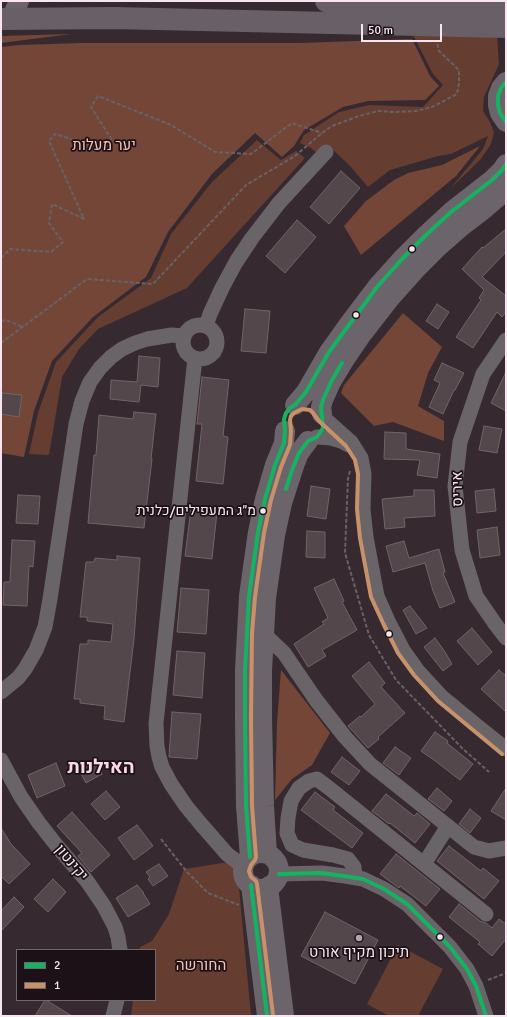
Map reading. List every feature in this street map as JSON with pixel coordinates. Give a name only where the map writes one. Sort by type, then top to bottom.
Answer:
[{"type":"highway","points":[[326,1],[506,5]]},
{"type":"highway","points":[[10,10],[122,19],[506,27]]},
{"type":"main road","points":[[506,82],[501,88],[498,96],[500,113],[506,122]]},
{"type":"main road","points":[[295,405],[306,392],[329,352],[377,287],[426,235],[451,212],[492,180],[506,164]]},
{"type":"main road","points":[[266,882],[247,882],[243,872],[253,859],[264,806],[262,671],[266,598],[275,535],[282,503],[295,463],[299,453],[320,433],[323,428],[321,407],[323,400],[331,382],[362,334],[390,298],[438,247],[505,191]]},
{"type":"main road","points":[[253,859],[246,806],[245,670],[249,596],[258,532],[267,492],[275,465],[284,443],[284,419],[286,413],[295,405],[307,403],[318,409],[322,415]]},
{"type":"main road","points":[[285,430],[288,435],[298,441],[303,442],[313,439]]},
{"type":"main road","points":[[253,859],[273,858],[278,866],[266,882],[254,910],[267,1016]]},
{"type":"main road","points":[[266,882],[269,895],[284,1016]]},
{"type":"street","points":[[206,326],[222,288],[236,262],[252,238],[279,203],[326,152]]},
{"type":"street","points":[[206,326],[214,333],[217,340],[216,347],[213,353],[209,356],[202,359],[195,358],[189,355],[186,351],[183,344],[184,336],[193,327],[206,326]]},
{"type":"street","points":[[1,692],[25,670],[36,650],[45,627],[76,424],[82,401],[90,382],[110,357],[122,349],[147,339],[172,335],[184,336]]},
{"type":"street","name":"איריס","points":[[506,340],[483,374],[460,442],[455,486],[462,550],[476,596],[506,638]]},
{"type":"street","points":[[195,358],[156,723],[156,746],[162,767],[171,784],[200,823],[227,854],[253,859]]},
{"type":"street","points":[[322,415],[351,442],[361,458],[364,474],[363,509],[371,569],[377,596],[403,650],[418,671],[442,697],[506,749]]},
{"type":"street","points":[[313,439],[330,438],[341,441],[358,452]]},
{"type":"street","points":[[264,634],[284,653],[316,700],[345,737],[370,764],[474,847],[489,851],[506,848]]},
{"type":"street","name":"יקינטון","points":[[1,760],[38,823],[92,888],[104,906],[115,927],[120,949]]},
{"type":"street","points":[[355,878],[354,866],[348,860],[333,855],[303,850],[292,845],[287,833],[291,800],[299,788],[309,781],[317,779],[329,788],[486,914]]},
{"type":"street","points":[[424,864],[448,826]]},
{"type":"street","points":[[266,882],[322,873],[363,879],[384,889],[407,904],[450,947],[467,969],[476,986],[486,1016]]},
{"type":"street","points":[[113,1016],[117,1001]]},
{"type":"path","points":[[1,343],[87,279],[153,284],[246,185],[295,156],[332,126],[378,111],[394,112],[432,107],[457,94],[459,70],[439,51],[433,25]]},
{"type":"path","points":[[1,258],[10,249],[51,252],[63,242],[50,223],[52,204],[84,219],[49,141],[55,134],[104,148],[112,140],[91,107],[98,96],[171,125],[215,152],[251,154],[292,123],[322,133]]},
{"type":"path","points":[[1,321],[6,320],[23,327]]},
{"type":"path","points":[[161,839],[187,872],[208,894],[254,910]]},
{"type":"path","points":[[476,986],[506,972]]},
{"type":"green space","points":[[71,34],[1,43],[1,36]]},
{"type":"green space","points":[[497,34],[499,64],[484,97],[483,111],[494,132],[491,144],[481,159],[450,189],[483,149],[488,136],[451,154],[438,156],[390,170],[368,187],[351,167],[328,145],[317,153],[311,148],[300,143],[304,135],[339,112],[369,105],[423,107],[443,85],[433,74],[413,35]]},
{"type":"green space","name":"יער מעלות","points":[[412,39],[430,76],[439,86],[425,100],[368,101],[343,107],[304,130],[294,146],[282,157],[255,133],[212,174],[168,232],[146,277],[93,317],[52,361],[34,411],[24,457],[1,453],[1,47],[81,43],[300,43]]},
{"type":"green space","points":[[257,140],[281,160],[296,151],[305,158],[187,288],[98,329],[79,349],[62,377],[49,455],[29,454],[38,413],[56,362],[98,317],[151,278],[171,234],[212,182]]},
{"type":"green space","points":[[480,146],[456,176],[361,255],[344,226],[366,201],[394,180],[408,173],[442,165]]},
{"type":"green space","points":[[403,313],[442,347],[428,373],[418,406],[444,421],[444,441],[393,422],[374,426],[341,393],[344,385]]},
{"type":"green space","points":[[281,670],[330,733],[312,765],[292,779],[275,800],[277,723]]},
{"type":"green space","name":"החורשה","points":[[236,855],[251,1016],[131,1016],[133,1001],[156,1001],[156,949],[139,949],[140,947],[152,941],[169,914],[184,869],[229,862]]},
{"type":"green space","points":[[398,945],[443,969],[418,1016],[389,1016],[367,1004]]},
{"type":"building","points":[[341,171],[360,188],[329,224],[310,207]]},
{"type":"building","points":[[297,220],[316,237],[285,273],[266,256]]},
{"type":"building","points":[[506,229],[506,252],[482,277],[506,296],[506,312],[502,317],[497,312],[473,348],[456,337],[481,300],[479,298],[484,290],[462,269],[482,247],[483,248]]},
{"type":"building","points":[[437,304],[449,312],[438,329],[426,321]]},
{"type":"building","points":[[245,309],[270,311],[266,353],[241,351]]},
{"type":"building","points":[[139,356],[160,358],[158,387],[141,385],[139,402],[110,399],[111,380],[137,382]]},
{"type":"building","points":[[442,363],[464,373],[443,414],[429,407],[440,383],[434,380]]},
{"type":"building","points":[[506,372],[506,411],[491,403]]},
{"type":"building","points":[[202,377],[229,380],[223,436],[228,437],[223,484],[196,481],[202,424],[197,424]]},
{"type":"building","points":[[2,393],[22,395],[19,417],[1,414]]},
{"type":"building","points":[[134,412],[156,414],[144,528],[88,523],[99,415],[133,419]]},
{"type":"building","points":[[484,426],[502,429],[497,453],[479,450]]},
{"type":"building","points":[[385,432],[406,433],[406,449],[440,454],[437,478],[417,475],[420,460],[384,459]]},
{"type":"building","points":[[311,486],[330,489],[326,519],[307,516]]},
{"type":"building","points":[[494,489],[496,511],[477,513],[475,491]]},
{"type":"building","points":[[414,490],[434,490],[435,516],[404,518],[405,527],[385,529],[382,499],[414,496]]},
{"type":"building","points":[[18,495],[40,496],[38,524],[16,523]]},
{"type":"building","points":[[191,509],[217,512],[212,559],[185,556]]},
{"type":"building","points":[[497,527],[500,555],[480,558],[477,530]]},
{"type":"building","points":[[307,531],[325,532],[325,558],[306,557]]},
{"type":"building","points":[[12,540],[35,541],[33,567],[29,566],[27,606],[3,605],[4,582],[10,582]]},
{"type":"building","points":[[404,541],[409,558],[439,549],[445,572],[443,573],[455,602],[440,608],[433,591],[425,563],[393,572],[386,546]]},
{"type":"building","points":[[117,556],[140,558],[134,639],[124,722],[104,719],[105,706],[80,703],[80,699],[74,699],[80,644],[88,644],[88,640],[111,642],[113,624],[87,621],[87,617],[80,617],[86,562],[94,562],[95,558],[117,560]]},
{"type":"building","points":[[334,579],[344,601],[342,602],[357,630],[322,650],[326,656],[308,667],[294,644],[324,624],[322,622],[328,618],[314,588]]},
{"type":"building","points":[[181,588],[209,590],[206,634],[177,632]]},
{"type":"building","points":[[410,606],[427,628],[416,634],[403,610]]},
{"type":"building","points":[[472,628],[492,652],[478,665],[457,641]]},
{"type":"building","points":[[435,638],[452,664],[443,671],[424,647]]},
{"type":"building","points":[[177,651],[205,653],[202,698],[173,695]]},
{"type":"building","points":[[369,662],[385,683],[381,687],[405,713],[368,748],[348,726],[360,716],[361,717],[375,704],[352,676]]},
{"type":"building","points":[[499,670],[506,676],[506,712],[481,689]]},
{"type":"building","points":[[172,712],[201,714],[197,759],[169,757]]},
{"type":"building","points":[[435,732],[448,741],[447,743],[473,764],[460,780],[421,751]]},
{"type":"building","points":[[395,747],[411,758],[399,775],[383,763]]},
{"type":"building","points":[[342,757],[360,771],[349,785],[331,772]]},
{"type":"building","points":[[96,761],[102,774],[86,783],[79,770]]},
{"type":"building","points":[[56,763],[65,786],[37,798],[28,775]]},
{"type":"building","points":[[437,788],[452,801],[444,811],[428,799]]},
{"type":"building","points":[[506,788],[506,820],[491,811]]},
{"type":"building","points":[[106,791],[120,807],[105,820],[91,804]]},
{"type":"building","points":[[315,792],[335,807],[333,810],[363,833],[352,848],[301,810]]},
{"type":"building","points":[[386,794],[414,816],[417,813],[430,824],[415,843],[372,811]]},
{"type":"building","points":[[470,809],[481,818],[470,833],[459,824]]},
{"type":"building","points":[[72,812],[110,855],[91,872],[78,856],[82,853],[57,826]]},
{"type":"building","points":[[137,825],[153,846],[134,860],[118,838]]},
{"type":"building","points":[[1,828],[11,844],[30,864],[9,884],[1,876]]},
{"type":"building","points":[[449,846],[481,871],[483,868],[499,881],[484,899],[437,861]]},
{"type":"building","points":[[396,854],[440,889],[426,906],[400,886],[399,888],[380,874]]},
{"type":"building","points":[[159,864],[168,876],[153,886],[148,879],[150,877],[146,872]]},
{"type":"building","points":[[53,879],[66,892],[48,912],[34,899]]},
{"type":"building","points":[[137,885],[144,893],[150,904],[128,917],[116,898]]},
{"type":"building","points":[[14,897],[24,907],[1,931],[1,911]]},
{"type":"building","points":[[459,904],[480,921],[486,923],[492,928],[499,919],[506,924],[506,939],[492,956],[478,944],[480,942],[449,917]]},
{"type":"building","points":[[325,912],[378,940],[355,984],[301,956]]},
{"type":"building","points":[[44,1001],[48,1001],[72,1016],[35,1016]]},
{"type":"transit line","name":"2","points":[[506,82],[501,88],[498,96],[500,113],[506,122]]},
{"type":"transit line","name":"2","points":[[250,857],[246,806],[245,718],[245,670],[249,596],[258,532],[265,499],[275,465],[284,443],[284,419],[286,413],[306,392],[329,352],[377,287],[426,235],[451,212],[492,180],[506,164]]},
{"type":"transit line","name":"2","points":[[286,489],[299,453],[308,441],[317,437],[323,428],[321,407],[323,400],[342,363]]},
{"type":"transit line","name":"1","points":[[273,1015],[257,884],[251,877],[249,871],[256,857],[252,806],[252,633],[255,597],[264,533],[271,500],[281,467],[290,445],[290,420],[294,413],[302,409],[310,410],[319,421],[346,446],[355,460],[358,474],[357,509],[360,538],[371,597],[398,653],[414,675],[438,701],[502,754]]},
{"type":"transit line","name":"2","points":[[279,874],[322,873],[363,879],[384,889],[407,904],[450,947],[467,969],[476,986],[486,1016]]},
{"type":"transit line","name":"2","points":[[251,885],[267,1016]]},
{"type":"place","name":"מ״ג המעפילים/כלנית","points":[[263,511]]},
{"type":"place","name":"תיכון מקיף אורט","points":[[359,938]]},
{"type":"district","name":"האילנות","points":[[101,768]]}]
